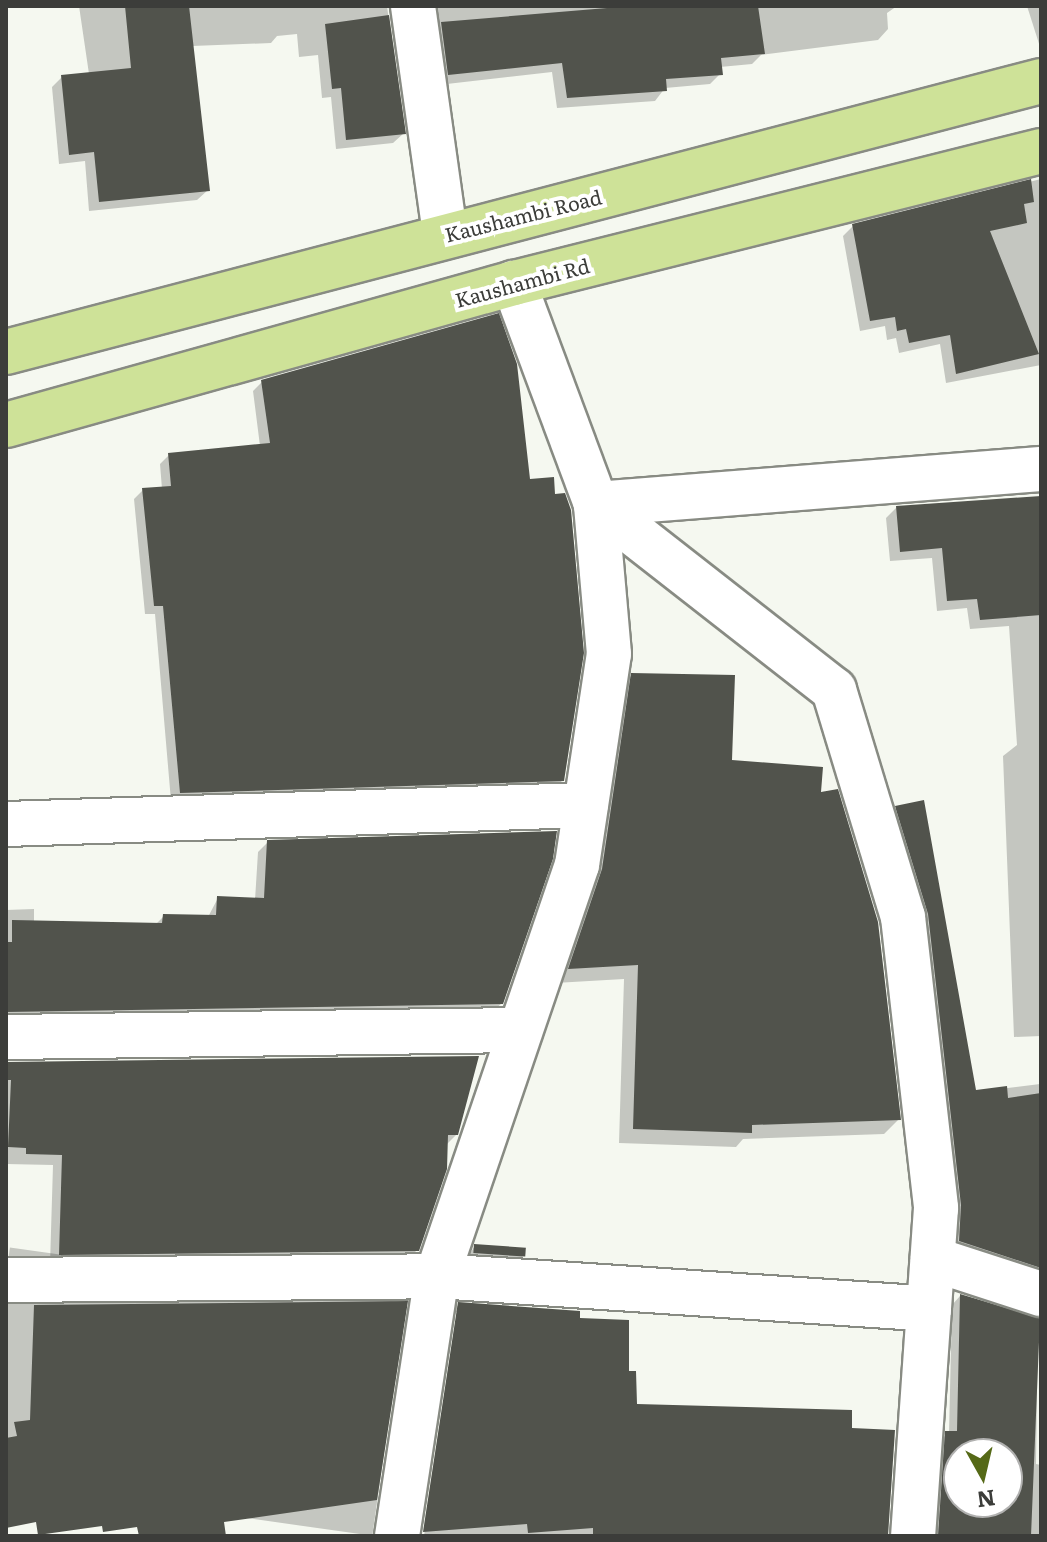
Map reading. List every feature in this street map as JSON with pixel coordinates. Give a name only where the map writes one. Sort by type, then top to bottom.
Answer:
[{"type":"main road","name":"Kaushambi Road","points":[[6,352],[1041,81]]},
{"type":"main road","name":"Kaushambi Rd","points":[[6,425],[514,283],[1041,151]]},
{"type":"street","points":[[413,6],[445,235]]},
{"type":"street","points":[[397,1536],[437,1276],[577,865],[609,654],[596,504],[514,283]]},
{"type":"street","points":[[596,504],[1041,469]]},
{"type":"street","points":[[596,504],[834,690],[903,917],[936,1208],[913,1536]]},
{"type":"street","points":[[6,824],[586,805]]},
{"type":"street","points":[[6,1037],[520,1030]]},
{"type":"street","points":[[933,1259],[1041,1294]]},
{"type":"street","points":[[6,1280],[437,1276],[929,1309]]},
{"type":"building","points":[[125,6],[189,6],[210,191],[99,202],[94,152],[69,155],[61,75],[131,68]]},
{"type":"building","points":[[631,6],[758,6],[765,54],[721,58],[723,75],[666,79],[667,91],[567,98],[562,63],[448,75],[441,22]]},
{"type":"building","points":[[389,15],[406,134],[346,140],[341,88],[332,89],[325,24]]},
{"type":"building","points":[[1031,179],[1034,202],[1024,204],[1027,223],[990,231],[1039,354],[956,374],[950,335],[909,343],[906,329],[897,331],[895,317],[870,321],[852,224]]},
{"type":"building","points":[[499,313],[517,364],[530,479],[554,477],[555,494],[565,493],[571,510],[584,653],[564,781],[180,793],[163,606],[154,606],[142,488],[171,486],[168,453],[270,443],[261,380]]},
{"type":"building","points":[[1041,496],[1041,615],[980,620],[977,599],[947,601],[942,548],[900,552],[896,506]]},
{"type":"building","points":[[631,673],[735,675],[732,760],[823,767],[821,792],[838,789],[878,922],[901,1120],[752,1125],[752,1133],[633,1129],[638,965],[568,969],[602,869]]},
{"type":"building","points":[[924,800],[976,1090],[1007,1086],[1008,1098],[1041,1093],[1041,1268],[959,1241],[961,1205],[928,914],[895,806]]},
{"type":"building","points":[[557,831],[553,859],[503,1004],[6,1012],[6,942],[12,942],[12,920],[162,923],[163,914],[216,915],[217,896],[264,898],[267,840]]},
{"type":"building","points":[[479,1056],[458,1135],[448,1135],[447,1169],[419,1251],[59,1255],[62,1155],[26,1154],[26,1148],[8,1147],[11,1080],[6,1080],[6,1062]]},
{"type":"building","points":[[474,1244],[526,1248],[525,1257],[473,1253]]},
{"type":"building","points":[[960,1294],[1040,1318],[1031,1536],[938,1536],[943,1461],[943,1518],[1023,1518],[1023,1438],[945,1438],[945,1431],[957,1431]]},
{"type":"building","points":[[408,1301],[377,1500],[224,1522],[226,1536],[139,1536],[137,1527],[103,1532],[102,1526],[38,1535],[36,1522],[6,1528],[6,1438],[17,1436],[14,1422],[30,1420],[34,1305]]},
{"type":"building","points":[[458,1302],[580,1311],[580,1318],[629,1320],[629,1371],[636,1371],[637,1404],[852,1410],[852,1428],[895,1430],[888,1536],[593,1536],[593,1528],[528,1533],[527,1524],[423,1532]]}]
